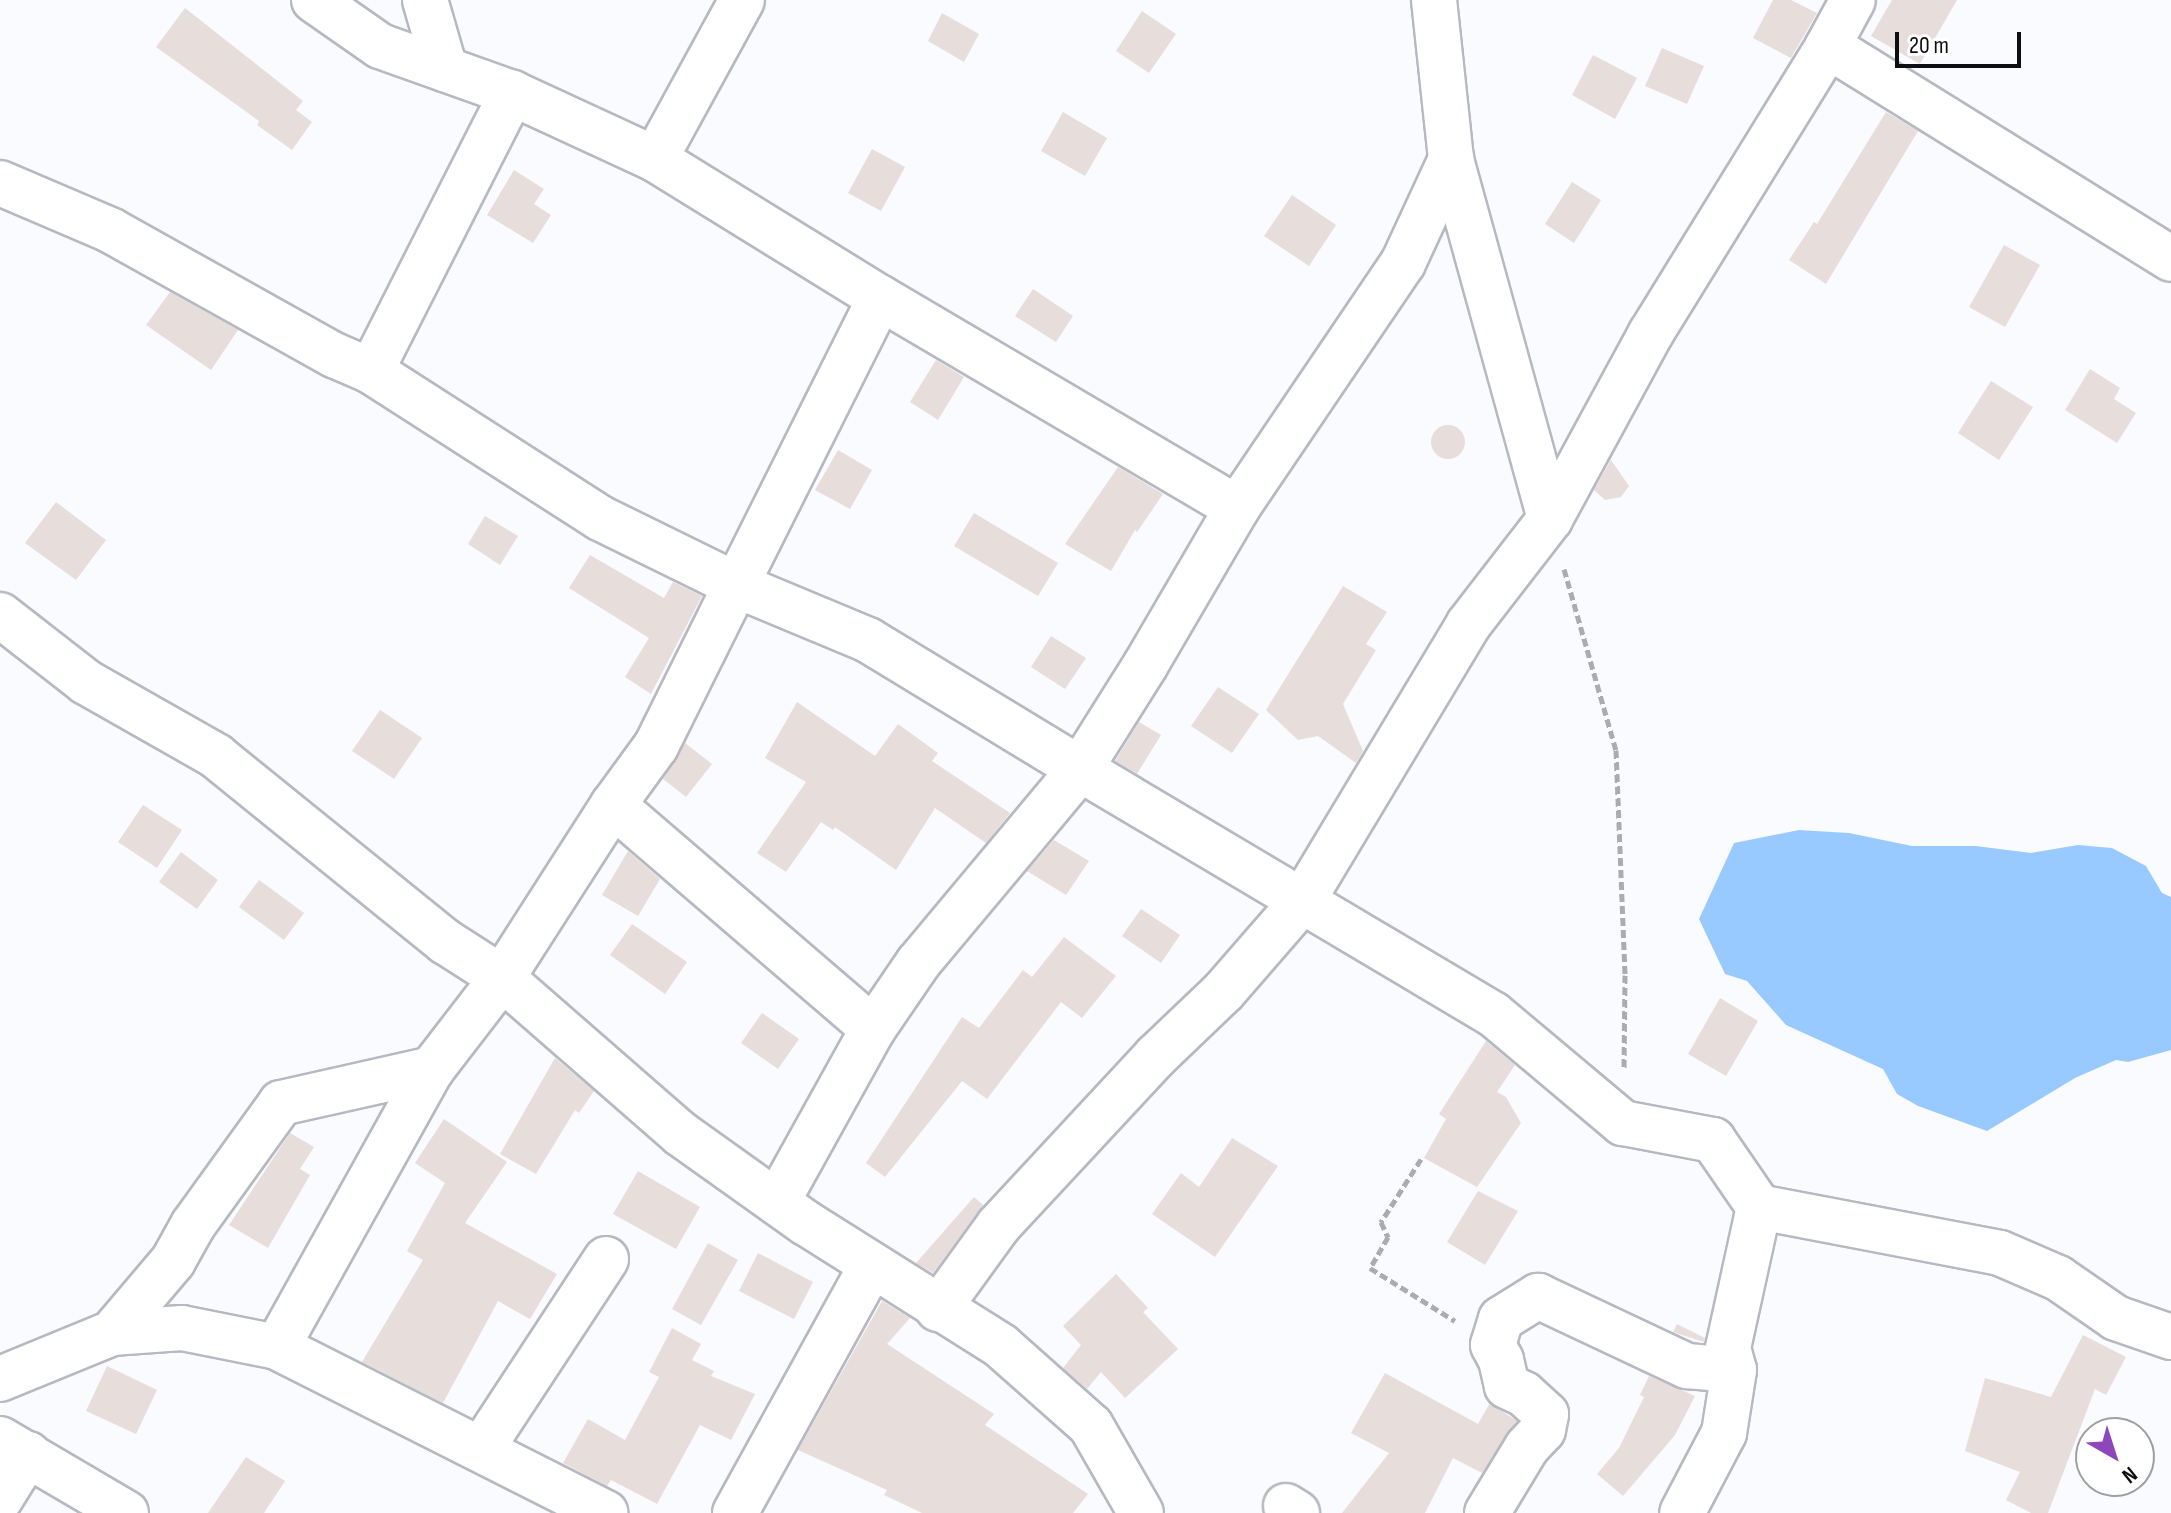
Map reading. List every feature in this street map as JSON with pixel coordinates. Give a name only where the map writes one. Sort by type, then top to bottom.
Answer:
[{"type":"street","points":[[314,0],[380,46],[512,93],[655,159],[880,298],[1237,508]]},
{"type":"street","points":[[425,0],[445,69]]},
{"type":"street","points":[[655,159],[742,0]]},
{"type":"street","points":[[1434,0],[1451,159],[1550,519]]},
{"type":"street","points":[[938,1309],[998,1226],[1155,1057],[1224,991],[1303,900],[1468,625],[1550,519],[1651,333],[1828,46],[1853,0]]},
{"type":"street","points":[[1828,46],[2171,259]]},
{"type":"street","points":[[371,371],[512,93]]},
{"type":"street","points":[[777,1202],[873,1029],[918,963],[1080,769],[1237,508],[1403,263],[1451,159]]},
{"type":"street","points":[[0,183],[110,230],[334,355],[371,371],[600,518],[736,585],[868,640],[1493,1014],[1623,1123],[1713,1140],[1759,1207],[2000,1253],[2058,1278],[2116,1318],[2171,1337]]},
{"type":"street","points":[[277,1347],[432,1069],[502,978],[613,805],[656,746],[880,298]]},
{"type":"street","points":[[0,615],[86,682],[216,756],[446,942],[502,978],[681,1134],[938,1309],[1001,1346],[1091,1426],[1141,1513]]},
{"type":"street","points":[[613,805],[873,1029]]},
{"type":"street","points":[[112,1333],[173,1261],[193,1225],[281,1103],[432,1069]]},
{"type":"street","points":[[1682,1513],[1724,1433],[1734,1370],[1728,1348],[1759,1207]]},
{"type":"street","points":[[482,1448],[606,1259]]},
{"type":"street","points":[[735,1513],[872,1265]]},
{"type":"street","points":[[1487,1513],[1527,1447],[1543,1430],[1546,1414],[1524,1394],[1507,1386],[1501,1360],[1493,1345],[1501,1319],[1538,1296],[1687,1366],[1734,1370]]},
{"type":"street","points":[[0,1379],[112,1333],[182,1328],[277,1347],[482,1448],[605,1513]]},
{"type":"street","points":[[0,1499],[14,1446],[126,1513]]},
{"type":"path","points":[[1550,519],[1616,750],[1625,975],[1624,1082]]},
{"type":"path","points":[[1421,1159],[1381,1222],[1388,1237],[1370,1268],[1493,1345]]},
{"type":"water","points":[[1799,830],[1849,833],[1912,846],[1976,846],[2031,853],[2078,845],[2112,848],[2146,866],[2162,893],[2171,897],[2171,1050],[2128,1062],[2116,1060],[2075,1078],[1987,1131],[1918,1106],[1897,1094],[1883,1069],[1786,1025],[1747,981],[1725,974],[1699,919],[1734,843]]},
{"type":"building","points":[[1773,0],[1791,0],[1817,13],[1791,58],[1753,38]]},
{"type":"building","points":[[1892,0],[1957,0],[1920,64],[1871,36]]},
{"type":"building","points":[[185,8],[303,101],[296,110],[312,122],[292,150],[257,125],[259,121],[156,47]]},
{"type":"building","points":[[1142,11],[1176,34],[1149,73],[1116,51]]},
{"type":"building","points":[[942,13],[979,34],[964,62],[928,41]]},
{"type":"building","points":[[1662,48],[1704,66],[1687,104],[1645,86]]},
{"type":"building","points":[[1593,55],[1637,78],[1615,119],[1572,95]]},
{"type":"building","points":[[1063,112],[1107,138],[1085,176],[1041,151]]},
{"type":"building","points":[[1886,112],[1918,131],[1826,284],[1789,260],[1814,222],[1817,224]]},
{"type":"building","points":[[872,149],[905,167],[881,211],[848,193]]},
{"type":"building","points":[[514,170],[544,189],[534,204],[551,215],[533,243],[487,215]]},
{"type":"building","points":[[1572,182],[1601,200],[1574,243],[1545,224]]},
{"type":"building","points":[[1292,195],[1336,225],[1309,266],[1264,236]]},
{"type":"building","points":[[2004,245],[2040,265],[2005,327],[1969,307]]},
{"type":"building","points":[[1033,289],[1073,316],[1056,342],[1015,316]]},
{"type":"building","points":[[170,292],[238,330],[211,370],[146,325]]},
{"type":"building","points":[[936,360],[964,377],[938,420],[910,402]]},
{"type":"building","points":[[2090,369],[2120,388],[2114,399],[2136,413],[2117,443],[2065,410]]},
{"type":"building","points":[[1991,381],[2033,407],[1999,460],[1958,433]]},
{"type":"building","points":[[1448,425],[1460,430],[1465,442],[1460,454],[1448,459],[1436,454],[1431,442],[1436,430]]},
{"type":"building","points":[[838,450],[872,470],[850,509],[815,490]]},
{"type":"building","points":[[1611,460],[1629,486],[1621,497],[1605,500],[1594,490]]},
{"type":"building","points":[[1118,467],[1163,494],[1137,532],[1135,530],[1111,571],[1065,544]]},
{"type":"building","points":[[56,502],[106,540],[76,580],[25,543]]},
{"type":"building","points":[[974,513],[1058,563],[1038,596],[954,546]]},
{"type":"building","points":[[485,516],[518,536],[500,565],[468,544]]},
{"type":"building","points":[[590,555],[664,598],[673,582],[702,596],[651,694],[625,677],[649,638],[569,588]]},
{"type":"building","points":[[1343,586],[1387,612],[1366,644],[1376,650],[1343,704],[1363,751],[1356,763],[1318,736],[1298,740],[1266,710]]},
{"type":"building","points":[[1051,636],[1086,658],[1065,689],[1031,667]]},
{"type":"building","points":[[1218,687],[1259,714],[1232,753],[1191,726]]},
{"type":"building","points":[[797,702],[875,756],[898,724],[938,753],[932,761],[1010,813],[986,843],[935,808],[896,870],[835,827],[833,830],[821,822],[786,872],[757,853],[806,782],[765,758]]},
{"type":"building","points":[[380,710],[422,738],[394,779],[352,751]]},
{"type":"building","points":[[1139,722],[1161,735],[1137,774],[1115,761]]},
{"type":"building","points":[[685,743],[712,764],[686,797],[663,779]]},
{"type":"building","points":[[143,805],[182,830],[157,868],[118,842]]},
{"type":"building","points":[[1054,840],[1089,861],[1066,895],[1027,871]]},
{"type":"building","points":[[628,851],[660,879],[638,916],[602,895]]},
{"type":"building","points":[[181,852],[218,880],[197,909],[159,882]]},
{"type":"building","points":[[259,880],[304,913],[284,940],[239,907]]},
{"type":"building","points":[[1141,909],[1180,935],[1161,963],[1122,936]]},
{"type":"building","points":[[632,924],[687,962],[665,994],[610,955]]},
{"type":"building","points":[[1064,937],[1116,976],[1082,1018],[1061,1002],[987,1099],[962,1081],[885,1177],[866,1163],[962,1017],[979,1028],[1023,970],[1032,977]]},
{"type":"building","points":[[1720,998],[1758,1021],[1726,1076],[1688,1054]]},
{"type":"building","points":[[762,1013],[799,1039],[778,1069],[741,1043]]},
{"type":"building","points":[[1486,1041],[1515,1065],[1497,1092],[1506,1097],[1521,1123],[1477,1187],[1424,1158],[1446,1119],[1439,1114]]},
{"type":"building","points":[[555,1058],[594,1091],[579,1113],[575,1110],[536,1174],[500,1154]]},
{"type":"building","points":[[444,1119],[507,1162],[465,1223],[557,1274],[530,1319],[498,1301],[443,1403],[362,1362],[423,1260],[407,1251],[445,1183],[415,1163]]},
{"type":"building","points":[[290,1133],[314,1147],[300,1169],[310,1175],[268,1248],[229,1225]]},
{"type":"building","points":[[1232,1138],[1278,1166],[1215,1257],[1152,1214],[1181,1173],[1199,1187]]},
{"type":"building","points":[[638,1171],[700,1207],[676,1249],[613,1214]]},
{"type":"building","points":[[1478,1191],[1518,1211],[1485,1265],[1447,1242]]},
{"type":"building","points":[[974,1197],[983,1205],[933,1273],[916,1263]]},
{"type":"building","points":[[708,1243],[738,1260],[701,1325],[672,1309]]},
{"type":"building","points":[[758,1253],[813,1282],[794,1319],[739,1291]]},
{"type":"building","points":[[1116,1274],[1148,1308],[1143,1312],[1178,1349],[1125,1398],[1101,1372],[1087,1389],[1063,1368],[1081,1345],[1063,1326]]},
{"type":"building","points":[[882,1301],[910,1318],[887,1344],[994,1414],[985,1425],[1088,1494],[1073,1513],[922,1513],[884,1495],[887,1490],[798,1450]]},
{"type":"building","points":[[1677,1324],[1705,1338],[1704,1342],[1673,1332]]},
{"type":"building","points":[[672,1328],[701,1344],[692,1360],[714,1371],[711,1376],[755,1394],[731,1440],[700,1425],[657,1504],[611,1480],[607,1486],[563,1463],[588,1419],[625,1440],[659,1377],[649,1372]]},
{"type":"building","points":[[2083,1335],[2126,1357],[2106,1395],[2095,1389],[2084,1417],[2075,1417],[2075,1442],[2048,1513],[2031,1513],[2006,1500],[2020,1472],[1965,1451],[1985,1378],[2051,1397]]},
{"type":"building","points":[[107,1366],[157,1390],[136,1434],[86,1411]]},
{"type":"building","points":[[1385,1373],[1478,1424],[1490,1403],[1517,1421],[1482,1473],[1453,1458],[1425,1513],[1342,1513],[1389,1453],[1351,1433]]},
{"type":"building","points":[[1649,1376],[1695,1396],[1675,1435],[1623,1496],[1597,1474],[1619,1448],[1644,1397],[1640,1395]]},
{"type":"building","points":[[246,1457],[285,1481],[264,1513],[208,1513]]}]
